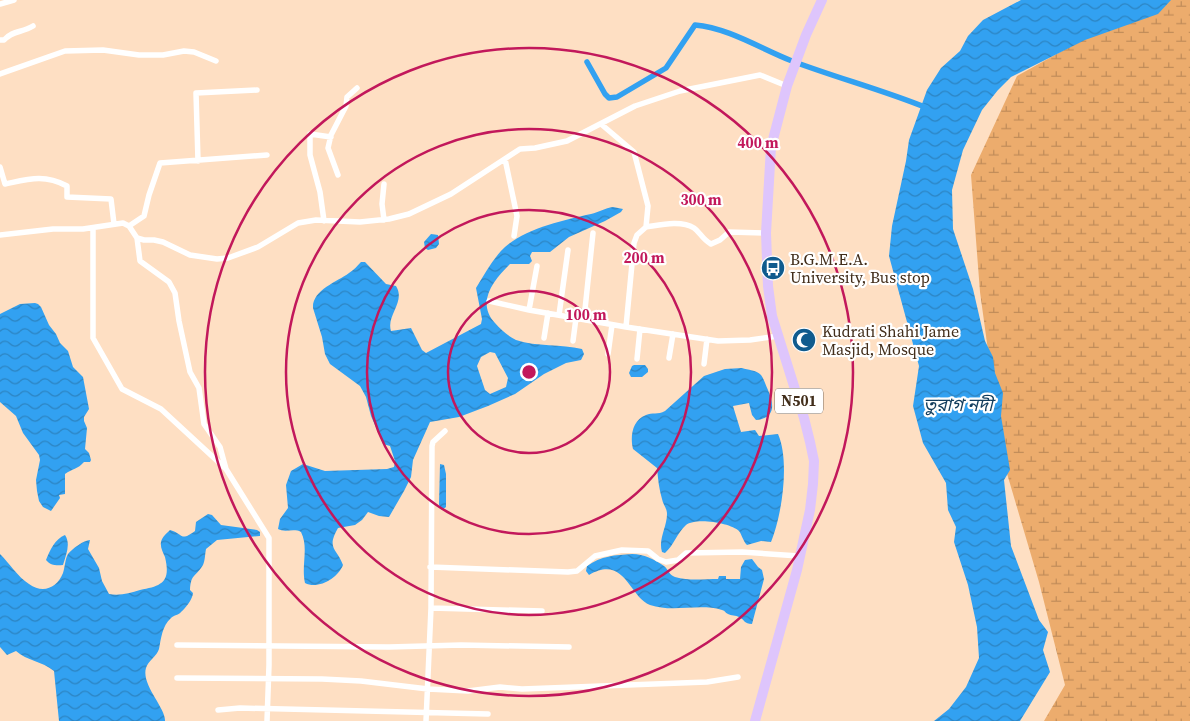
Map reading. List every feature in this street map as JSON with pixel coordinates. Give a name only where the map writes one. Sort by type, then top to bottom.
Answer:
[{"type":"highway","name":"N501","points":[[755,721],[796,570],[814,484],[814,461],[804,418],[772,316],[768,286],[766,233],[771,148],[788,83],[822,0]]},
{"type":"street","points":[[0,4],[14,0]]},
{"type":"street","points":[[0,40],[4,40],[10,34],[22,32],[33,26]]},
{"type":"street","points":[[0,74],[65,51],[103,50],[139,55],[163,55],[184,51],[194,52],[216,61]]},
{"type":"street","points":[[137,238],[163,242],[190,255],[217,259],[228,258],[258,247],[298,223],[324,221],[360,222],[384,220],[409,214],[451,194],[520,149],[556,144],[635,106],[680,91],[706,84],[760,75],[788,83]]},
{"type":"street","points":[[338,175],[328,148],[330,137],[346,106],[348,97],[357,88]]},
{"type":"street","points":[[198,161],[196,93],[257,90]]},
{"type":"street","points":[[601,124],[634,152],[648,206],[646,227]]},
{"type":"street","points":[[324,221],[320,192],[310,155],[310,134],[330,137]]},
{"type":"street","points":[[128,226],[144,216],[160,163],[267,155]]},
{"type":"street","points":[[505,159],[517,216],[514,236]]},
{"type":"street","points":[[0,167],[5,184],[35,178],[60,182],[67,186],[67,197],[111,199],[114,224]]},
{"type":"street","points":[[384,184],[382,204],[384,220]]},
{"type":"street","points":[[0,235],[53,229],[93,228],[114,224],[128,226],[137,238],[140,261],[169,282],[176,293],[178,321],[190,372],[199,388],[204,424],[220,446],[226,469]]},
{"type":"street","points":[[626,327],[634,243],[637,235],[646,227],[680,225],[694,228],[703,240],[711,244],[730,232],[766,233]]},
{"type":"street","points":[[93,228],[93,338],[122,389],[161,409],[226,469],[269,538],[267,721]]},
{"type":"street","points":[[584,319],[594,233]]},
{"type":"street","points":[[560,315],[568,250]]},
{"type":"street","points":[[529,310],[537,266]]},
{"type":"street","points":[[490,301],[529,310],[707,340],[750,340],[778,336]]},
{"type":"street","points":[[544,338],[548,313]]},
{"type":"street","points":[[573,340],[576,318]]},
{"type":"street","points":[[608,354],[612,324]]},
{"type":"street","points":[[636,359],[640,329]]},
{"type":"street","points":[[669,358],[673,334]]},
{"type":"street","points":[[704,364],[707,340]]},
{"type":"street","points":[[426,721],[431,608],[432,446],[433,442],[446,431]]},
{"type":"street","points":[[430,567],[568,572],[576,571],[595,556],[622,550],[648,551],[658,559],[666,562],[678,560],[686,553],[742,552],[799,556]]},
{"type":"street","points":[[431,608],[542,611]]},
{"type":"street","points":[[177,645],[388,647],[461,645],[569,648]]},
{"type":"street","points":[[176,678],[322,679],[468,691],[500,687],[606,686],[707,682],[738,677]]},
{"type":"street","points":[[218,710],[240,708],[488,714]]},
{"type":"green space","points":[[1154,0],[1190,0],[1190,721],[1044,721],[1065,685],[1039,582],[1003,460],[980,292],[971,175],[1017,76]]},
{"type":"water","name":"তুরাগ নদী","points":[[1021,0],[1171,0],[1158,14],[1085,40],[1011,77],[982,110],[963,150],[952,190],[953,229],[973,289],[985,341],[993,357],[995,373],[1003,393],[1001,416],[1010,470],[1004,480],[1011,546],[1039,620],[1048,632],[1043,650],[1050,672],[1020,721],[934,721],[949,709],[966,687],[979,658],[977,627],[968,585],[954,542],[956,527],[948,510],[946,483],[923,443],[913,406],[919,366],[889,256],[892,226],[909,140],[927,90],[941,68],[960,51],[968,36],[983,20]]},
{"type":"water","points":[[610,208],[623,209],[605,221],[569,237],[550,252],[532,252],[530,256],[532,261],[529,264],[510,264],[498,277],[489,292],[487,300],[489,315],[497,326],[510,337],[532,344],[582,349],[584,354],[581,360],[566,363],[544,374],[515,394],[488,406],[459,417],[430,422],[413,460],[411,477],[389,517],[368,512],[355,525],[338,528],[333,544],[343,565],[340,570],[327,582],[316,585],[305,583],[305,550],[301,532],[278,529],[280,519],[288,508],[286,485],[291,471],[303,464],[325,471],[387,469],[394,467],[395,461],[390,446],[383,444],[371,416],[366,397],[360,386],[330,364],[325,354],[313,308],[314,302],[321,291],[352,271],[361,262],[365,262],[386,284],[396,286],[399,298],[391,319],[391,331],[411,328],[422,350],[426,353],[481,324],[482,319],[476,288],[493,261],[505,247],[514,240],[535,230]],"holes":[[[490,352],[495,353],[508,378],[506,387],[490,394],[485,390],[477,366],[481,357]]]},
{"type":"water","points":[[431,234],[438,235],[439,244],[436,248],[428,250],[425,248],[424,242]]},
{"type":"water","points":[[35,303],[41,307],[60,343],[68,351],[73,367],[83,377],[89,409],[84,417],[87,428],[85,449],[89,453],[91,460],[90,462],[84,462],[65,474],[65,494],[59,495],[60,498],[51,511],[43,507],[39,501],[36,480],[40,460],[39,455],[23,433],[16,416],[0,402],[0,314],[20,304]]},
{"type":"water","points":[[634,365],[645,365],[648,372],[642,377],[631,377],[629,373]]},
{"type":"water","points":[[742,368],[761,375],[770,395],[772,409],[763,419],[756,420],[752,415],[749,403],[733,406],[741,432],[755,430],[759,436],[778,434],[782,445],[784,458],[783,488],[778,518],[771,542],[761,541],[747,545],[739,531],[735,528],[721,523],[697,521],[686,525],[668,550],[665,553],[662,552],[661,542],[667,512],[660,491],[657,468],[633,449],[633,429],[641,417],[665,411],[704,376],[725,369]]},
{"type":"water","points":[[440,464],[444,465],[446,474],[446,507],[442,510],[439,505]]},
{"type":"water","points":[[208,514],[212,515],[221,525],[257,530],[260,532],[260,536],[217,540],[206,549],[203,565],[191,581],[190,590],[193,595],[191,600],[166,625],[162,633],[159,649],[147,665],[145,675],[150,689],[162,710],[165,721],[59,721],[54,671],[16,651],[7,655],[0,647],[0,554],[25,581],[34,587],[44,589],[53,586],[60,578],[70,552],[81,543],[90,540],[88,549],[99,568],[102,581],[109,594],[125,594],[154,587],[163,581],[166,577],[167,565],[161,546],[163,537],[170,530],[184,537],[187,536],[195,531],[196,522]]},
{"type":"water","points":[[65,535],[68,546],[63,565],[51,564],[46,560],[49,552],[56,542]]},
{"type":"water","points":[[632,554],[645,556],[656,561],[675,577],[691,579],[718,579],[719,576],[726,576],[726,579],[740,579],[741,567],[745,560],[752,559],[762,570],[764,579],[752,624],[739,617],[729,615],[723,610],[713,608],[668,608],[650,605],[643,601],[619,573],[611,570],[601,570],[589,575],[586,571],[587,566],[603,558]]},
{"type":"waterway","points":[[587,62],[605,94],[609,98],[617,97],[666,68],[695,25],[720,30],[792,61],[927,108]]},
{"type":"place","name":"B.G.M.E.A. University, Bus stop","points":[[773,268]]},
{"type":"place","name":"Kudrati Shahi Jame Masjid, Mosque","points":[[804,340]]}]
